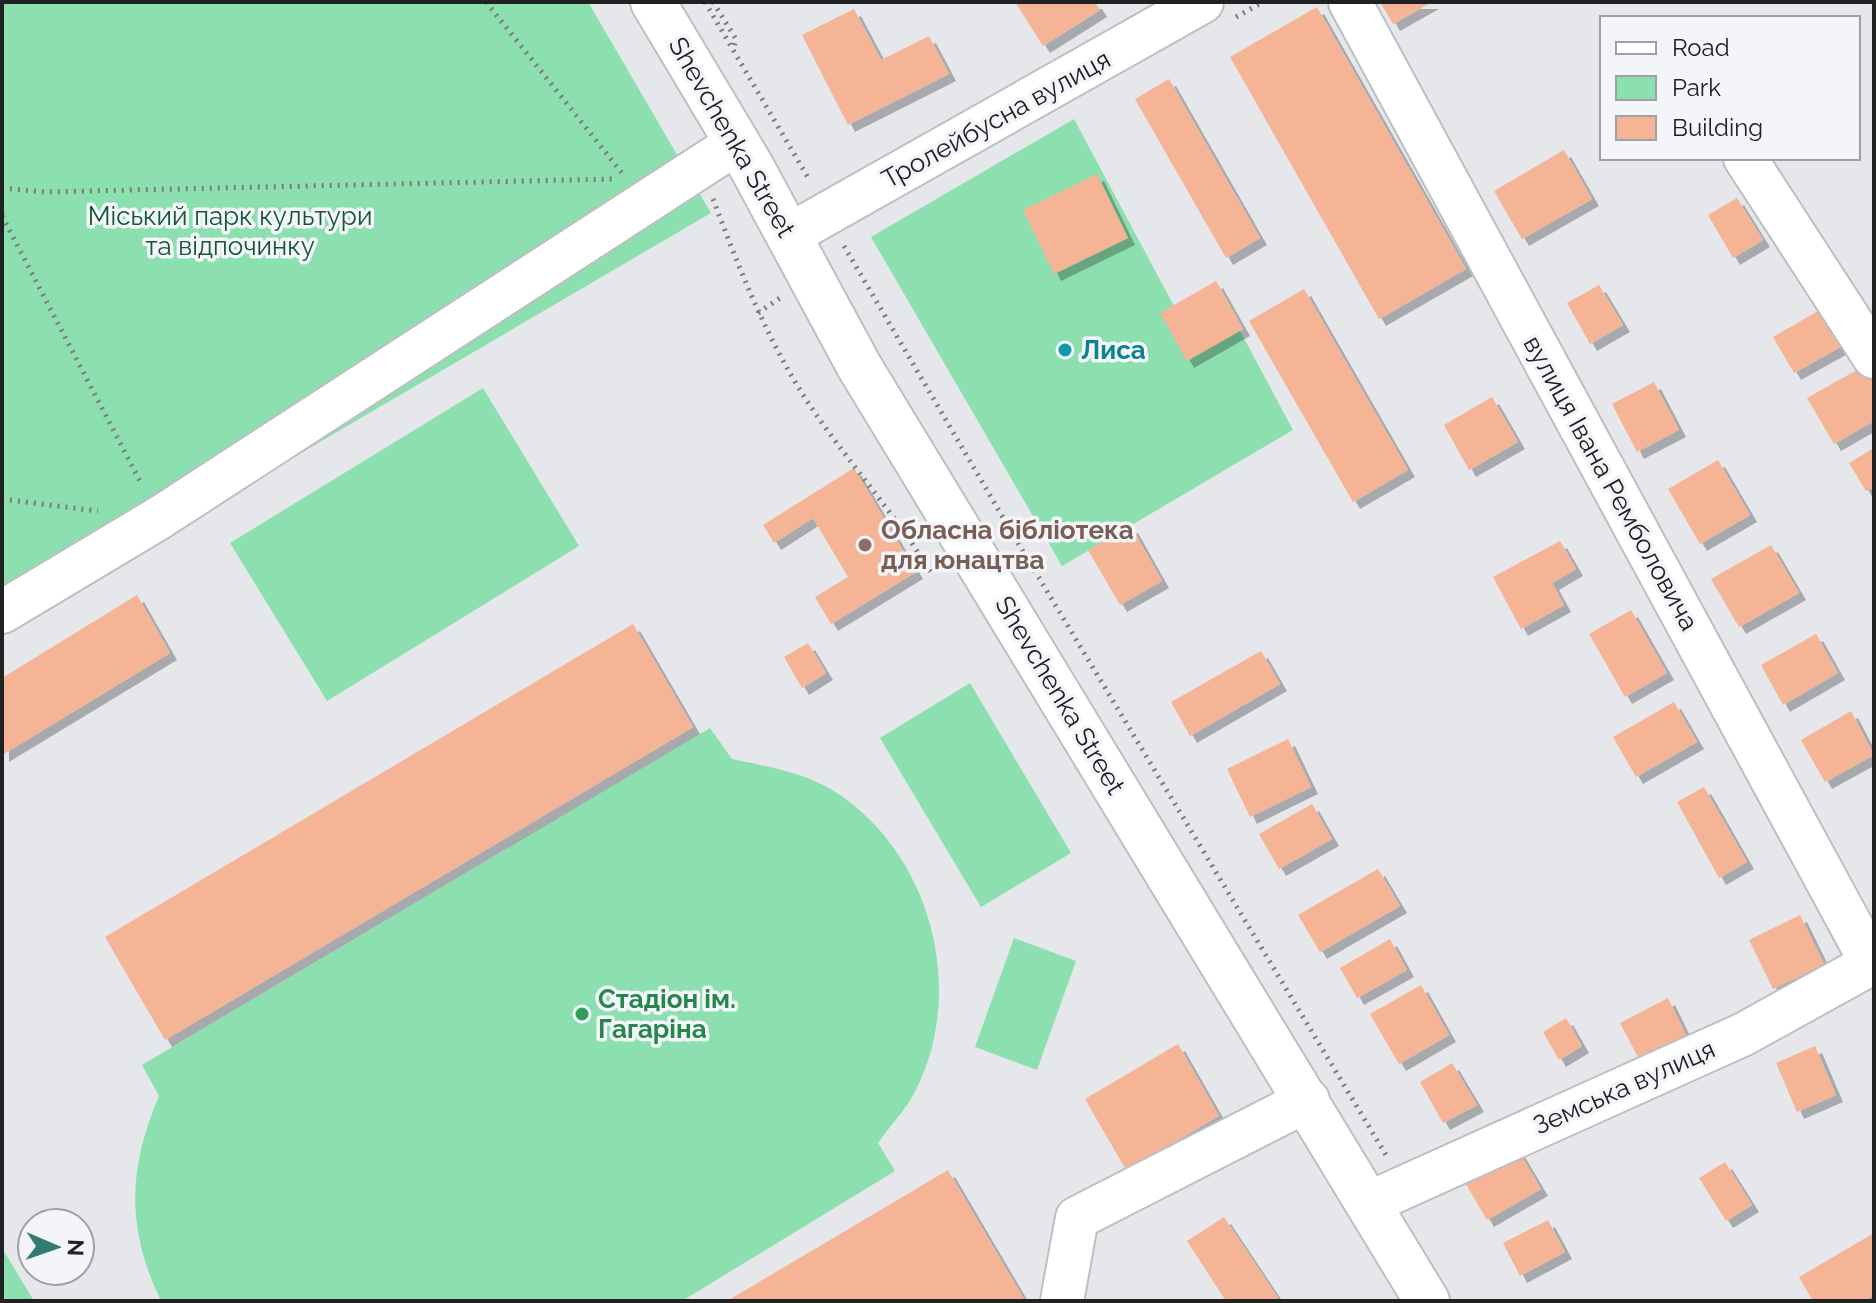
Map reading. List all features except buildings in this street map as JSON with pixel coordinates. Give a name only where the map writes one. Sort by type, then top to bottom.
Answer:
[{"type":"main road","name":"Shevchenka Street","points":[[653,2],[737,143],[859,366],[1308,1100],[1386,1195],[1427,1301]]},
{"type":"street","name":"Тролейбусна вулиця","points":[[789,235],[1202,2]]},
{"type":"street","name":"вулиця Івана Ремболовича","points":[[1350,2],[1873,963]]},
{"type":"street","points":[[2,612],[159,518],[737,143]]},
{"type":"street","points":[[1746,160],[1874,357]]},
{"type":"street","name":"Земська вулиця","points":[[1386,1195],[1744,1034],[1873,963]]},
{"type":"street","points":[[1062,1301],[1077,1218],[1308,1100]]},
{"type":"path","points":[[2,188],[59,192],[626,179],[486,2]]},
{"type":"path","points":[[705,2],[1015,538],[1367,1118],[1386,1195]]},
{"type":"path","points":[[708,186],[758,313],[806,399],[911,540],[933,576]]},
{"type":"path","points":[[2,216],[159,518]]},
{"type":"path","points":[[758,313],[789,292]]},
{"type":"path","points":[[2,499],[159,518]]},
{"type":"green space","name":"Міський парк культури та відпочинку","points":[[2,2],[588,2],[711,213],[2,628]]},
{"type":"green space","points":[[1074,119],[1190,336],[1231,314],[1293,430],[1062,566],[871,237]]},
{"type":"green space","points":[[483,388],[579,546],[327,701],[230,543]]},
{"type":"green space","points":[[970,683],[1071,853],[981,907],[880,738]]},
{"type":"green space","name":"Стадіон ім. Гагаріна","points":[[710,728],[732,759],[802,776],[840,795],[873,823],[899,856],[919,893],[932,934],[939,976],[937,1018],[928,1060],[911,1099],[878,1143],[895,1171],[682,1301],[161,1301],[142,1248],[137,1223],[135,1198],[141,1149],[159,1096],[142,1065]]},
{"type":"green space","points":[[1014,938],[1076,961],[1037,1070],[975,1047]]},
{"type":"green space","points":[[2,1248],[16,1271],[16,1287],[26,1287],[34,1301],[2,1301]]},
{"type":"place","name":"Лиса","points":[[1065,350]]},
{"type":"place","name":"Обласна бібліотека для юнацтва","points":[[865,545]]},
{"type":"place","name":"Стадіон ім. Гагаріна","points":[[582,1014]]}]
